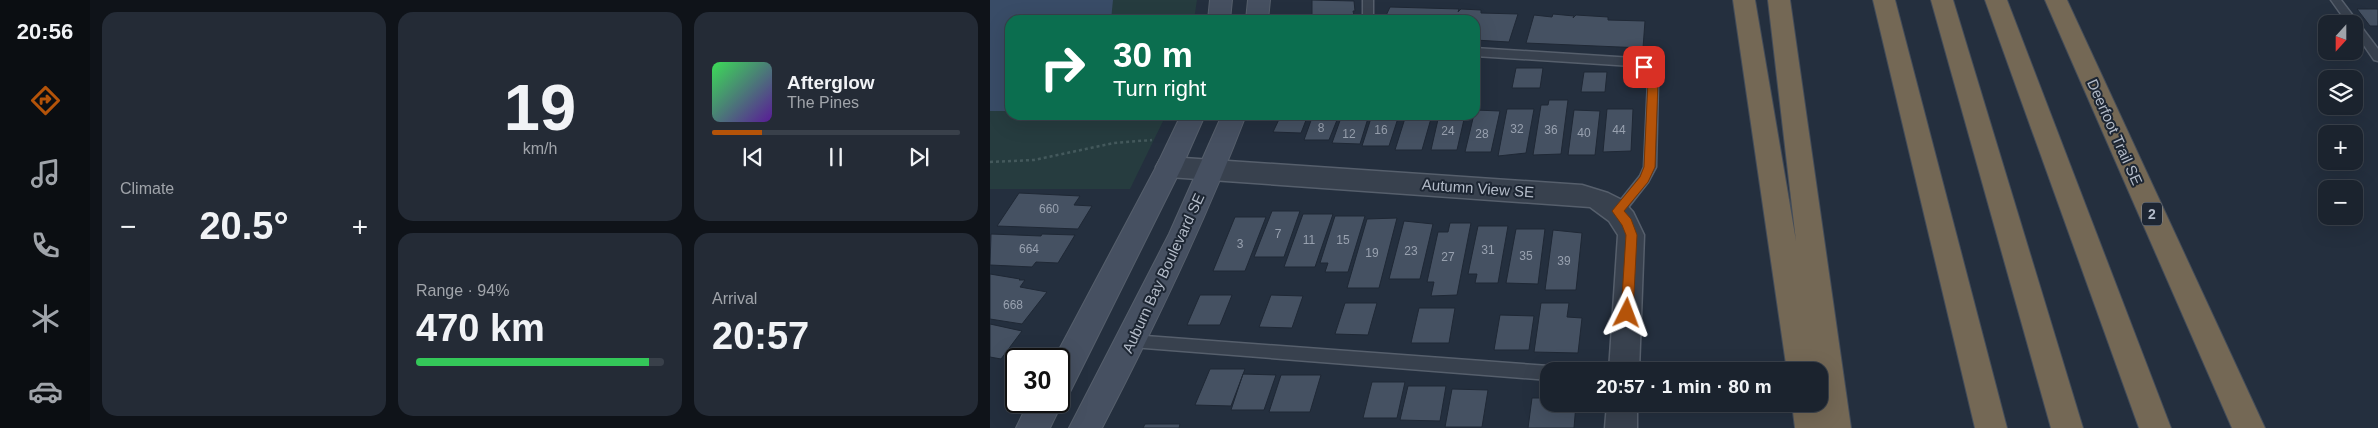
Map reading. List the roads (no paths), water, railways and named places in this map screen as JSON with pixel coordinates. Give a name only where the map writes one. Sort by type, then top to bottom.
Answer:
[{"type":"highway","points":[[1744,0],[1801,362]]},
{"type":"highway","points":[[1779,0],[1835,428]]},
{"type":"highway","points":[[1884,0],[1991,428]]},
{"type":"highway","points":[[1942,0],[2067,428]]},
{"type":"highway","points":[[1996,0],[2155,428]]},
{"type":"highway","name":"Deerfoot Trail SE","points":[[2056,0],[2249,428]]},
{"type":"highway","points":[[1809,412],[1811,428]]},
{"type":"street","points":[[1220,15],[1222,0]]},
{"type":"street","points":[[1258,15],[1259,0]]},
{"type":"street","points":[[1070,360],[1169,167],[1191,120]]},
{"type":"street","name":"Auburn Bay Boulevard SE","points":[[1085,428],[1132,341],[1211,170],[1232,120]]},
{"type":"street","name":"Autumn View SE","points":[[1169,167],[1582,195],[1597,198],[1618,211],[1627,223],[1632,235],[1625,362]]},
{"type":"street","points":[[1621,428],[1622,412]]},
{"type":"street","points":[[1032,428],[1040,413]]},
{"type":"lane","points":[[1368,0],[1368,15]]},
{"type":"lane","points":[[2336,0],[2347,15]]},
{"type":"lane","points":[[2363,36],[2378,57]]},
{"type":"lane","points":[[1480,52],[1633,62],[1644,67],[1653,81],[1650,167],[1644,179],[1618,211]]},
{"type":"lane","points":[[1132,341],[1540,372]]},
{"type":"water","points":[[990,0],[1113,0],[1112,15],[1005,15],[1005,111],[990,111]]}]
